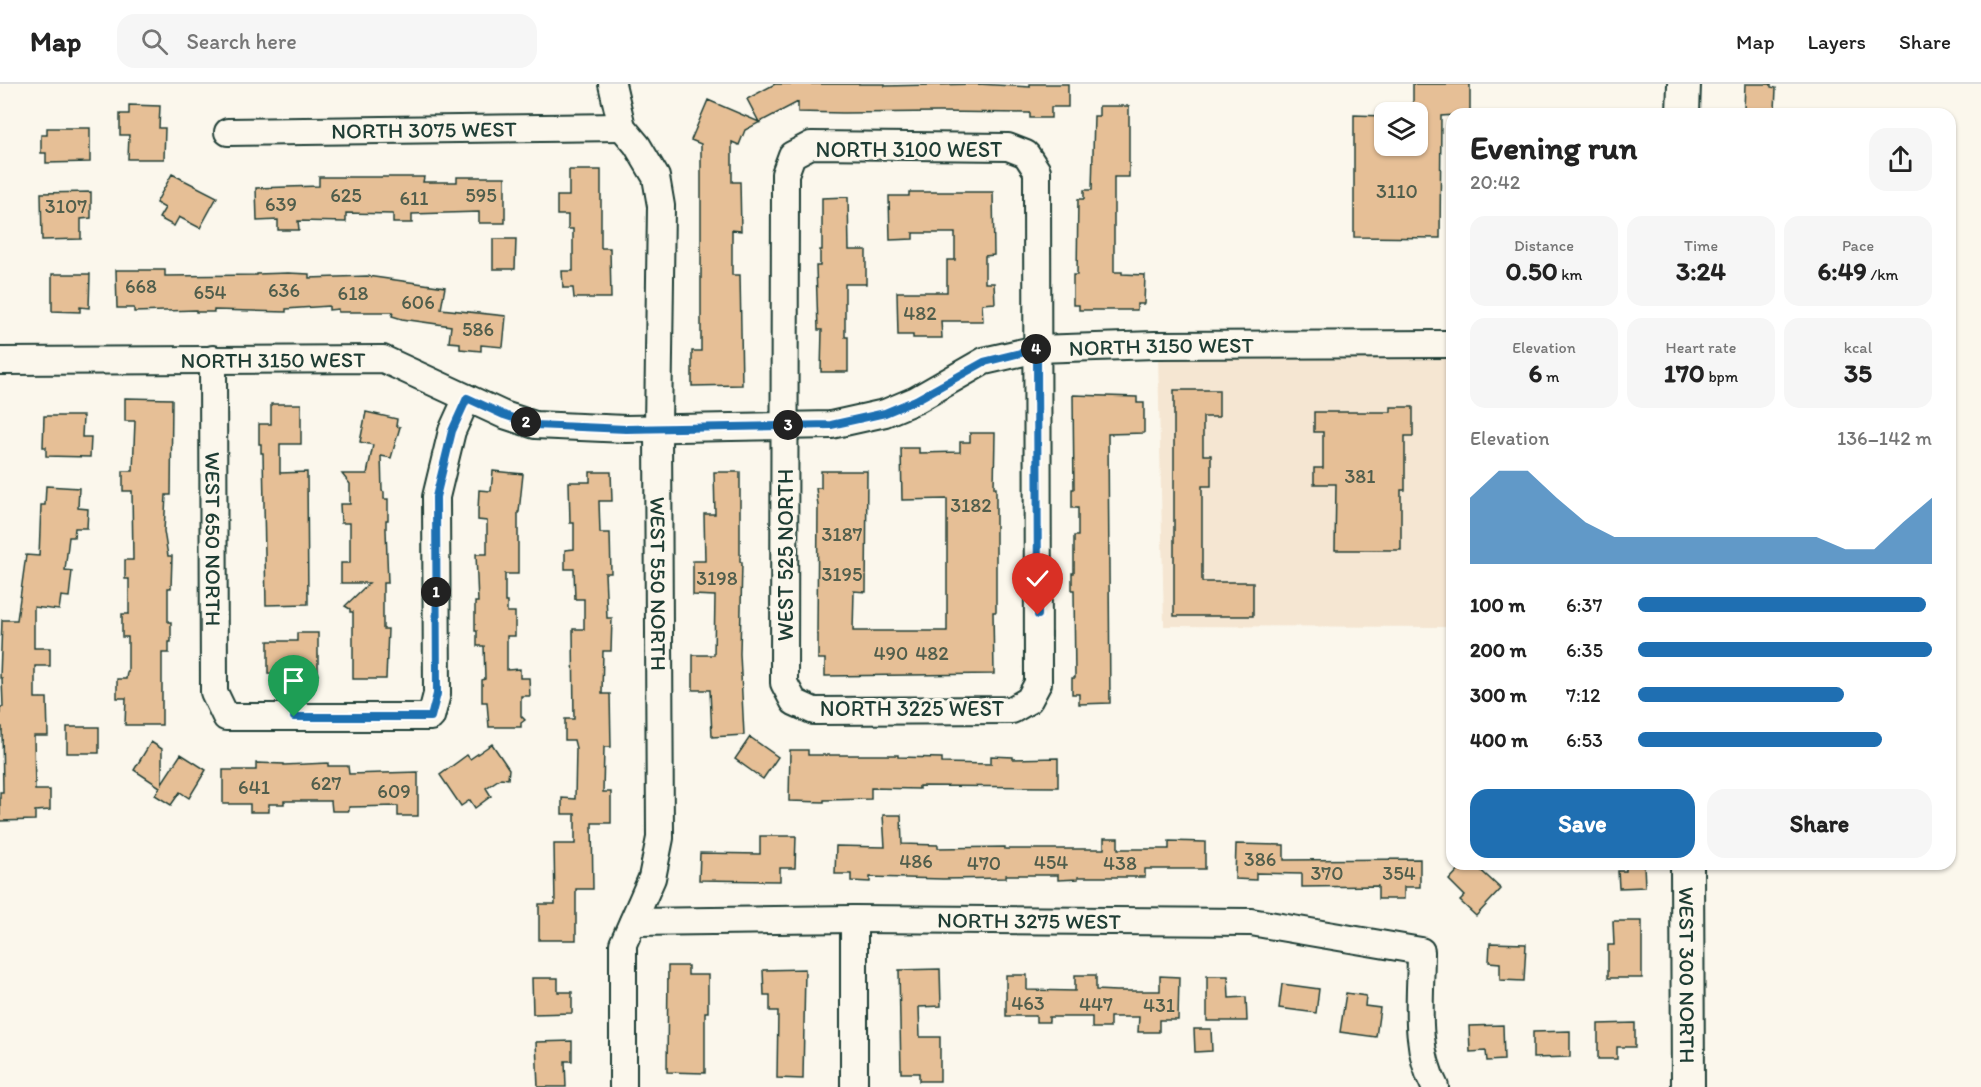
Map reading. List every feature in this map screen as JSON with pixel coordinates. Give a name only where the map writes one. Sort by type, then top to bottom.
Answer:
[{"type":"main road","points":[[1683,108],[1684,84]]},
{"type":"main road","name":"WEST 300 NORTH","points":[[1686,870],[1688,1087]]},
{"type":"street","name":"WEST 550 NORTH","points":[[612,84],[622,127],[637,144],[656,177],[661,206],[658,428],[660,838],[652,878],[623,944],[623,1087]]},
{"type":"street","name":"NORTH 3075 WEST","points":[[228,132],[622,127]]},
{"type":"street","name":"NORTH 3100 WEST","points":[[792,155],[811,145],[1008,147],[1026,154],[1037,171],[1037,349]]},
{"type":"street","name":"WEST 525 NORTH","points":[[792,155],[785,174],[784,683],[794,702]]},
{"type":"street","name":"NORTH 3150 WEST","points":[[0,361],[383,359],[504,415],[535,425],[626,429],[831,425],[885,413],[916,400],[984,362],[1037,349],[1155,345],[1446,345]]},
{"type":"street","name":"NORTH 3225 WEST","points":[[794,702],[814,711],[1012,710],[1029,700],[1038,683],[1037,349]]},
{"type":"street","name":"WEST 650 NORTH","points":[[213,359],[214,692],[226,717],[431,717],[437,694],[436,497],[452,431],[467,398]]},
{"type":"street","name":"NORTH 3275 WEST","points":[[633,922],[854,919],[1251,922],[1421,951],[1420,1034],[1428,1075],[1435,1087]]},
{"type":"street","points":[[854,919],[854,1087]]},
{"type":"shaded area","points":[[1158,356],[1446,357],[1446,627],[1164,626]]},
{"type":"building","points":[[775,84],[885,84],[885,86],[978,84],[1030,87],[1030,84],[1068,84],[1068,107],[1051,107],[1051,118],[1030,118],[1030,113],[798,112],[798,102],[745,130],[739,145],[732,142],[732,182],[740,182],[741,231],[732,230],[732,275],[740,275],[742,385],[692,386],[692,351],[701,351],[701,144],[691,140],[708,100],[759,122],[747,99]]},
{"type":"building","points":[[1413,84],[1470,84],[1470,108],[1446,108],[1446,116],[1441,116],[1440,238],[1354,237],[1354,115],[1374,116],[1374,156],[1428,156],[1428,102],[1413,102]]},
{"type":"building","points":[[1745,84],[1771,84],[1771,87],[1776,88],[1775,108],[1744,108]]},
{"type":"building","points":[[129,105],[160,106],[159,128],[165,128],[164,159],[128,159],[129,135],[120,135],[120,114],[129,114]]},
{"type":"building","points":[[1099,106],[1129,106],[1129,177],[1114,177],[1114,272],[1145,275],[1144,304],[1137,304],[1137,310],[1079,310],[1079,305],[1073,305],[1073,275],[1077,275],[1078,199],[1084,199],[1084,190],[1092,190],[1094,116],[1099,116]]},
{"type":"building","points":[[47,128],[90,128],[90,162],[46,163],[46,153],[41,153],[41,135],[47,135]]},
{"type":"building","points":[[569,170],[601,170],[601,248],[610,248],[611,298],[574,298],[573,288],[563,288],[562,271],[573,271],[573,229],[568,229],[568,215],[557,215],[557,196],[569,196]]},
{"type":"building","points":[[172,174],[217,197],[200,228],[179,217],[174,226],[159,218],[165,208],[156,203]]},
{"type":"building","points":[[319,177],[424,177],[423,182],[457,182],[457,177],[505,177],[505,223],[479,223],[479,212],[412,214],[412,223],[393,223],[393,214],[346,213],[346,222],[298,221],[299,230],[278,230],[278,220],[257,221],[256,188],[319,186]]},
{"type":"building","points":[[91,192],[91,218],[81,219],[81,239],[42,240],[41,193]]},
{"type":"building","points":[[909,192],[993,192],[994,255],[985,256],[985,283],[994,283],[995,303],[982,304],[983,321],[941,321],[942,338],[913,338],[913,335],[898,335],[897,292],[947,292],[947,260],[955,260],[955,233],[913,233],[913,239],[890,240],[889,196],[909,196]]},
{"type":"building","points":[[848,197],[849,250],[866,250],[866,284],[845,284],[845,337],[848,337],[848,372],[821,372],[822,330],[818,330],[816,266],[820,266],[820,250],[822,250],[822,198]]},
{"type":"building","points":[[493,239],[516,239],[515,269],[493,269]]},
{"type":"building","points":[[116,270],[165,270],[165,276],[288,273],[309,274],[309,278],[367,276],[445,287],[441,309],[506,316],[503,347],[481,345],[481,351],[460,349],[460,343],[449,342],[451,326],[402,319],[392,316],[393,312],[338,312],[338,309],[329,310],[329,306],[286,309],[286,312],[214,310],[214,312],[196,312],[196,310],[134,312],[134,308],[117,308]]},
{"type":"building","points":[[52,274],[90,274],[89,308],[80,307],[80,312],[52,311]]},
{"type":"building","points":[[1174,390],[1219,390],[1219,417],[1203,417],[1203,455],[1211,455],[1211,486],[1202,486],[1202,582],[1253,582],[1253,616],[1174,616]]},
{"type":"building","points":[[1073,395],[1137,397],[1137,403],[1144,403],[1144,433],[1108,434],[1110,703],[1079,704],[1079,694],[1072,694],[1072,678],[1075,678],[1072,573],[1074,573],[1074,536],[1078,536],[1078,508],[1072,508],[1072,489],[1074,489]]},
{"type":"building","points":[[125,398],[172,399],[171,495],[166,495],[164,531],[168,556],[172,556],[171,588],[168,588],[168,622],[171,622],[171,642],[169,642],[169,653],[162,653],[162,725],[125,725],[126,698],[117,698],[117,679],[126,679],[128,672],[128,637],[122,637],[122,614],[129,614],[129,579],[125,579],[125,560],[133,560],[132,491],[123,491],[123,471],[133,471],[135,421],[125,421]]},
{"type":"building","points":[[271,404],[301,404],[301,444],[280,444],[280,473],[307,472],[308,604],[266,605],[263,453],[261,453],[261,444],[259,444],[259,424],[271,424]]},
{"type":"building","points":[[1391,407],[1413,407],[1413,436],[1405,436],[1405,490],[1401,490],[1401,550],[1335,550],[1336,484],[1314,484],[1314,468],[1323,468],[1323,432],[1314,432],[1314,412],[1391,412]]},
{"type":"building","points":[[366,412],[397,419],[396,426],[400,427],[391,458],[381,456],[382,491],[384,499],[388,499],[386,530],[388,583],[383,583],[383,629],[388,629],[386,679],[353,679],[353,612],[345,606],[369,583],[341,583],[341,563],[350,563],[350,523],[341,523],[340,504],[350,504],[350,484],[342,474],[367,474],[373,445],[360,442]]},
{"type":"building","points":[[44,416],[83,416],[82,437],[91,437],[90,457],[46,456],[46,447],[43,447]]},
{"type":"building","points":[[970,433],[995,433],[994,674],[825,676],[825,659],[818,659],[817,634],[818,506],[816,488],[821,488],[821,471],[867,471],[866,592],[854,591],[853,631],[947,631],[947,499],[902,500],[901,448],[919,448],[919,453],[960,452],[960,442],[970,442]]},
{"type":"building","points":[[493,471],[523,474],[518,512],[518,574],[505,574],[507,612],[515,612],[515,636],[507,636],[507,670],[520,669],[520,678],[529,678],[530,696],[521,696],[521,716],[525,720],[521,723],[521,727],[489,727],[487,702],[482,702],[482,680],[485,679],[484,646],[477,646],[477,631],[475,631],[475,602],[478,602],[476,554],[487,554],[487,521],[478,520],[479,490],[491,491]]},
{"type":"building","points":[[590,472],[611,472],[612,501],[599,501],[600,533],[610,533],[611,573],[605,573],[607,618],[612,618],[611,651],[603,651],[602,694],[610,694],[611,747],[604,747],[603,792],[611,792],[611,823],[592,823],[593,889],[576,889],[576,940],[539,940],[539,904],[555,904],[554,844],[575,844],[575,814],[562,814],[562,798],[575,799],[576,748],[574,740],[565,740],[565,719],[574,719],[573,629],[584,629],[584,599],[575,599],[574,569],[565,569],[565,550],[574,549],[574,523],[570,523],[569,482],[590,482]]},
{"type":"building","points":[[714,472],[740,472],[740,562],[742,562],[740,654],[744,735],[712,737],[710,690],[693,690],[693,655],[714,655],[715,596],[693,595],[693,561],[705,561],[704,514],[715,514]]},
{"type":"building","points":[[46,486],[79,488],[78,508],[88,509],[87,528],[75,528],[74,537],[69,537],[65,570],[72,571],[69,597],[61,596],[59,610],[34,607],[34,648],[50,648],[50,666],[35,666],[35,698],[47,698],[48,736],[34,736],[35,790],[50,790],[50,810],[35,811],[35,820],[0,821],[0,792],[3,792],[2,727],[0,727],[0,707],[3,707],[2,678],[0,678],[2,620],[17,620],[26,555],[39,556],[41,505],[45,505]]},
{"type":"building","points":[[297,633],[318,633],[318,675],[268,673],[268,641],[297,641]]},
{"type":"building","points":[[67,727],[99,727],[99,753],[67,753]]},
{"type":"building","points":[[750,737],[778,757],[763,779],[735,759]]},
{"type":"building","points":[[151,742],[162,749],[162,783],[181,754],[206,770],[189,798],[180,792],[171,805],[155,795],[160,787],[134,770]]},
{"type":"building","points":[[492,744],[509,769],[508,779],[501,778],[486,788],[491,796],[475,808],[470,800],[461,806],[440,775],[467,755],[470,759]]},
{"type":"building","points":[[790,750],[808,750],[808,755],[898,755],[898,757],[942,758],[942,763],[991,764],[991,756],[1013,757],[1013,759],[1058,758],[1058,787],[871,788],[871,799],[824,800],[824,802],[789,801]]},
{"type":"building","points":[[256,763],[284,765],[328,763],[328,766],[348,766],[349,774],[418,772],[418,816],[398,816],[398,806],[349,807],[349,811],[332,811],[331,801],[284,801],[284,804],[269,804],[269,812],[250,812],[250,804],[223,804],[223,770],[256,770]]},
{"type":"building","points":[[883,815],[901,815],[902,844],[938,845],[938,848],[1104,849],[1104,838],[1118,838],[1118,849],[1169,849],[1169,841],[1205,842],[1205,869],[1145,869],[1145,877],[1078,877],[1078,879],[1058,880],[1058,875],[1006,875],[1006,878],[943,879],[870,877],[870,882],[851,881],[851,874],[835,874],[836,846],[885,847]]},
{"type":"building","points":[[760,836],[796,836],[795,868],[780,868],[780,881],[699,880],[700,853],[760,854]]},
{"type":"building","points":[[1236,844],[1284,845],[1284,860],[1420,859],[1420,887],[1404,887],[1404,899],[1378,899],[1378,886],[1302,887],[1302,874],[1256,873],[1256,880],[1235,879]]},
{"type":"building","points":[[1458,870],[1480,870],[1501,889],[1476,916],[1460,901],[1465,896],[1449,880]]},
{"type":"building","points":[[1644,870],[1645,887],[1619,888],[1618,871]]},
{"type":"building","points":[[1613,921],[1642,921],[1642,978],[1608,978],[1608,945],[1614,945]]},
{"type":"building","points":[[1490,943],[1526,944],[1524,981],[1500,980],[1500,963],[1489,962]]},
{"type":"building","points":[[668,966],[688,966],[688,975],[708,975],[708,1012],[705,1012],[705,1073],[667,1072]]},
{"type":"building","points":[[805,969],[803,1079],[777,1078],[778,1011],[770,1011],[770,995],[764,995],[763,970]]},
{"type":"building","points":[[940,969],[941,1006],[919,1007],[920,1037],[940,1037],[940,1081],[919,1081],[919,1073],[901,1073],[899,970]]},
{"type":"building","points":[[1006,975],[1027,975],[1027,990],[1075,991],[1075,975],[1096,975],[1096,990],[1116,991],[1160,991],[1160,976],[1179,977],[1178,1020],[1159,1020],[1159,1032],[1138,1032],[1139,1017],[1110,1017],[1110,1028],[1092,1028],[1092,1017],[1049,1017],[1049,1022],[1036,1022],[1036,1016],[1006,1016]]},
{"type":"building","points":[[1207,976],[1228,976],[1229,998],[1246,997],[1247,1021],[1207,1021]]},
{"type":"building","points":[[532,978],[558,978],[558,992],[572,992],[572,1013],[533,1014]]},
{"type":"building","points":[[1282,984],[1319,989],[1316,1013],[1279,1008]]},
{"type":"building","points":[[1346,993],[1366,996],[1365,1006],[1380,1008],[1376,1037],[1340,1032]]},
{"type":"building","points":[[1635,1023],[1635,1047],[1617,1047],[1617,1059],[1598,1059],[1598,1024]]},
{"type":"building","points":[[1503,1025],[1504,1060],[1487,1061],[1486,1051],[1470,1052],[1469,1026]]},
{"type":"building","points":[[1194,1029],[1211,1029],[1212,1051],[1195,1052]]},
{"type":"building","points":[[1570,1031],[1570,1057],[1533,1058],[1533,1032]]},
{"type":"building","points":[[572,1041],[572,1061],[565,1061],[566,1087],[538,1087],[536,1042]]},
{"type":"route","points":[[294,717],[431,717],[437,694],[436,497],[452,431],[467,398],[504,415],[535,425],[626,429],[831,425],[885,413],[916,400],[984,362],[1037,349],[1038,615]]}]
